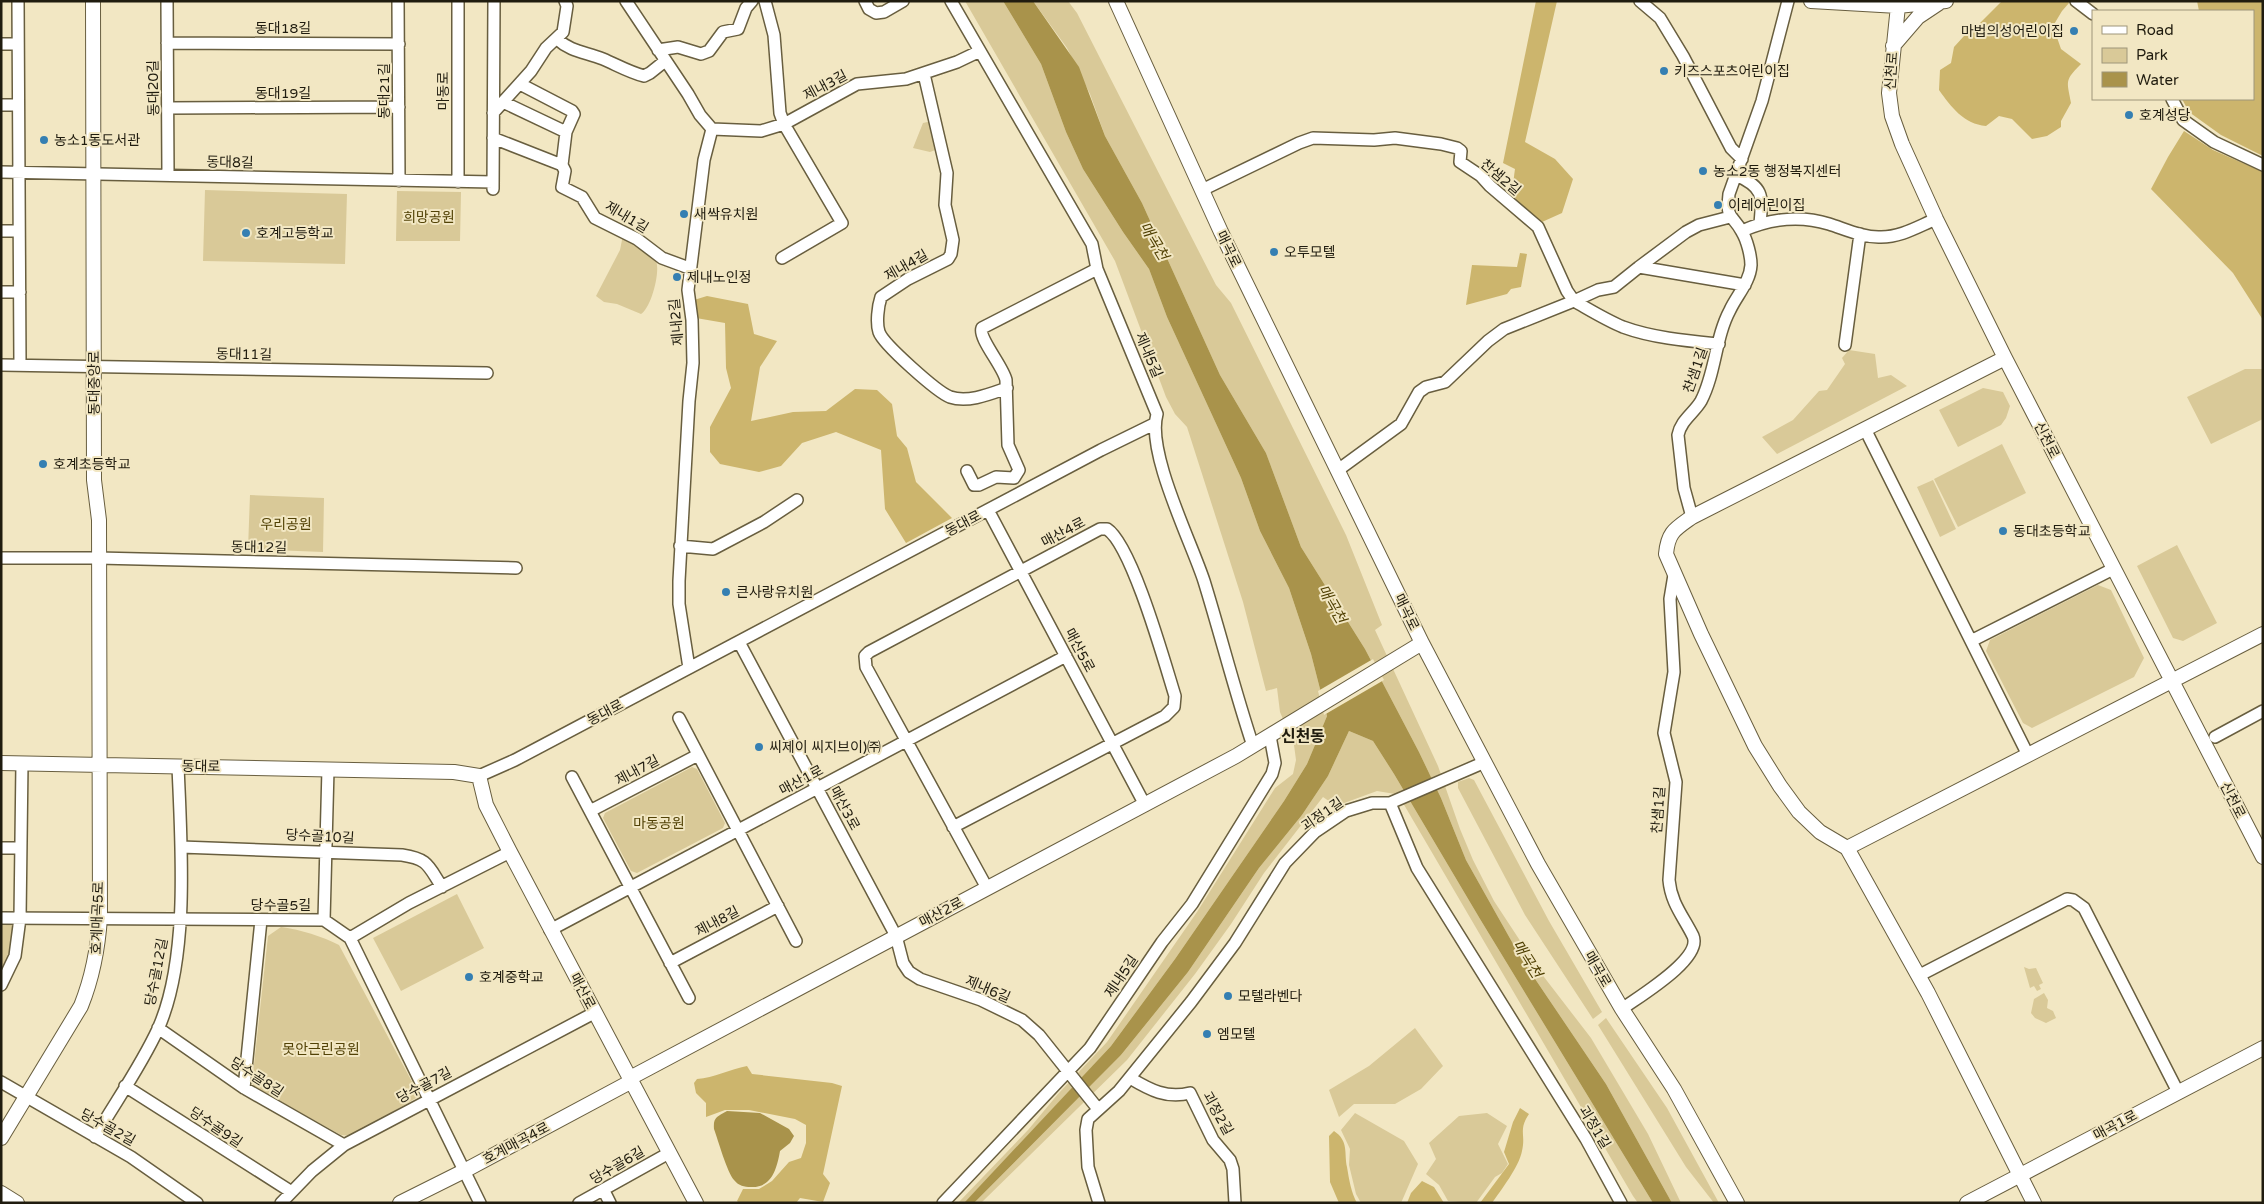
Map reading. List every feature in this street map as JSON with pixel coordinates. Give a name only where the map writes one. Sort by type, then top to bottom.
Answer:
[{"type":"street","points":[[18,1],[20,365]]},
{"type":"street","name":"동대중앙로","points":[[93,1],[94,480],[99,520],[99,764]]},
{"type":"street","name":"동대20길","points":[[167,1],[168,175]]},
{"type":"street","name":"동대21길","points":[[398,1],[399,180]]},
{"type":"street","name":"마동로","points":[[458,1],[458,182]]},
{"type":"street","points":[[494,1],[493,138],[562,165],[566,132],[574,114],[572,111],[520,84]]},
{"type":"street","points":[[493,113],[520,84],[546,48],[563,32],[567,6],[565,1]]},
{"type":"street","points":[[626,1],[700,115],[712,129]]},
{"type":"street","points":[[658,50],[678,47],[701,54],[709,51],[723,32],[738,29],[746,8],[752,1]]},
{"type":"street","points":[[765,1],[774,35],[780,113],[784,124],[842,223],[782,258]]},
{"type":"street","points":[[865,1],[869,9],[876,13],[884,12],[903,1]]},
{"type":"street","name":"제내5길","points":[[952,1],[1092,244],[1097,269],[1157,414],[1154,424],[1159,460],[1203,579],[1253,746]]},
{"type":"street","name":"매곡로","points":[[1116,1],[1280,355],[1422,643],[1538,864],[1622,1009],[1674,1089],[1737,1203]]},
{"type":"street","points":[[1640,1],[1660,18],[1683,56],[1731,148],[1742,159]]},
{"type":"street","points":[[1338,470],[1401,424],[1419,392],[1426,387],[1445,382],[1488,341],[1504,329],[1598,290],[1614,287],[1686,232],[1699,225],[1730,218],[1727,208],[1729,194],[1762,101],[1788,1]]},
{"type":"street","points":[[1811,1],[1898,6],[1943,2]]},
{"type":"street","points":[[2076,1],[2092,13]]},
{"type":"street","points":[[1893,47],[1918,17],[1943,2]]},
{"type":"street","name":"신천로","points":[[1898,6],[1889,93],[1892,116],[1902,144],[1936,219],[2005,358],[2263,858]]},
{"type":"street","points":[[558,38],[566,47],[575,51],[601,58],[644,76],[666,61]]},
{"type":"street","name":"동대18길","points":[[167,43],[399,44]]},
{"type":"street","points":[[1,44],[18,44]]},
{"type":"street","name":"제내3길","points":[[712,129],[761,130],[784,124],[857,84],[906,79],[957,62],[980,51]]},
{"type":"street","name":"제내4길","points":[[924,74],[946,173],[945,205],[953,240],[951,254],[948,259],[881,297],[877,312],[878,331],[882,338],[915,371],[950,397],[963,399],[980,397],[1007,388]]},
{"type":"street","points":[[2173,100],[2183,120],[2214,142],[2263,165]]},
{"type":"street","points":[[503,102],[566,132]]},
{"type":"street","points":[[1,105],[18,105]]},
{"type":"street","name":"동대19길","points":[[168,108],[399,107]]},
{"type":"street","name":"제내2길","points":[[689,668],[679,604],[680,546],[689,401],[694,363],[692,320],[688,290],[689,268],[704,160],[712,129]]},
{"type":"street","name":"동대8길","points":[[1,172],[399,180],[458,182],[493,186],[493,138]]},
{"type":"street","name":"찬샘2길","points":[[1202,190],[1299,143],[1314,138],[1374,140],[1395,138],[1457,148],[1461,151],[1460,162],[1463,166],[1481,176],[1496,192],[1538,227],[1567,291],[1574,301]]},
{"type":"street","name":"제내1길","points":[[562,165],[565,171],[562,187],[582,198],[596,218],[637,240],[662,258],[689,268]]},
{"type":"street","points":[[1736,175],[1752,182],[1759,189],[1763,202],[1760,223]]},
{"type":"street","name":"찬샘1길","points":[[1692,517],[1684,488],[1678,435],[1680,427],[1694,410],[1706,390],[1724,325],[1745,285],[1751,264],[1742,231],[1730,218]]},
{"type":"street","points":[[1742,231],[1760,223],[1802,220],[1826,223],[1860,234],[1879,237],[1901,235],[1936,219]]},
{"type":"street","points":[[1,231],[19,231]]},
{"type":"street","points":[[1845,344],[1860,234]]},
{"type":"street","points":[[1639,267],[1745,285]]},
{"type":"street","points":[[967,471],[974,485],[979,485],[996,477],[1010,478],[1018,474],[1019,470],[1008,445],[1006,433],[1007,388],[1004,371],[982,337],[982,328],[1097,269]]},
{"type":"street","points":[[1,292],[20,292]]},
{"type":"street","points":[[1574,301],[1622,326],[1632,329],[1688,341],[1719,344]]},
{"type":"street","points":[[2005,358],[1692,517],[1674,530],[1667,541],[1666,554],[1674,575],[1760,754],[1800,812],[1820,832],[1847,848],[1918,976],[2034,1203]]},
{"type":"street","name":"동대11길","points":[[1,365],[487,373]]},
{"type":"street","name":"동대로","points":[[1,763],[454,772],[479,776],[515,760],[1154,424]]},
{"type":"street","points":[[1865,429],[2028,755]]},
{"type":"street","points":[[680,546],[713,549],[764,522],[797,500]]},
{"type":"street","name":"매산5로","points":[[988,510],[1145,805]]},
{"type":"street","name":"매산4로","points":[[953,827],[1171,712],[1176,702],[1147,607],[1118,539],[1107,529],[1100,529],[869,652],[865,656],[866,667],[953,827],[987,888]]},
{"type":"street","name":"동대12길","points":[[1,558],[98,558],[516,568]]},
{"type":"street","points":[[1971,641],[2113,569]]},
{"type":"street","name":"찬샘1길","points":[[1622,1009],[1677,969],[1693,949],[1694,938],[1674,905],[1669,880],[1676,782],[1664,733],[1674,672],[1670,599],[1674,575]]},
{"type":"street","points":[[1847,848],[2263,634]]},
{"type":"street","name":"매산3로","points":[[739,642],[896,936]]},
{"type":"street","name":"매산2로","points":[[631,1079],[1253,746],[1422,643]]},
{"type":"street","name":"매산1로","points":[[550,930],[1066,656]]},
{"type":"street","points":[[2216,737],[2263,711]]},
{"type":"street","points":[[679,718],[796,941]]},
{"type":"street","name":"제내5길","points":[[943,1203],[1070,1074],[1090,1048],[1162,942],[1192,904],[1272,774],[1275,762],[1275,733]]},
{"type":"street","name":"제내7길","points":[[590,811],[698,754]]},
{"type":"street","points":[[1390,803],[1485,762]]},
{"type":"street","points":[[1,985],[16,956],[20,918],[22,763]]},
{"type":"street","name":"호계매곡5로","points":[[1,1138],[81,1006],[88,989],[98,952],[100,917],[99,764]]},
{"type":"street","name":"당수골12길","points":[[95,1137],[158,1028],[175,968],[179,919],[181,846],[178,766]]},
{"type":"street","points":[[324,920],[328,769]]},
{"type":"street","name":"매산로","points":[[479,776],[486,804],[510,852],[696,1203]]},
{"type":"street","points":[[572,777],[689,998]]},
{"type":"street","name":"괴정1길","points":[[1099,1203],[1088,1167],[1086,1130],[1088,1119],[1094,1106],[1119,1092],[1231,948],[1285,863],[1316,832],[1346,812],[1372,803],[1390,803],[1417,868],[1586,1139],[1621,1203]]},
{"type":"street","name":"당수골10길","points":[[181,846],[327,851],[418,857],[425,861],[442,887]]},
{"type":"street","points":[[1,848],[21,848]]},
{"type":"street","points":[[480,1203],[350,938],[409,903],[510,852]]},
{"type":"street","points":[[1918,976],[2067,899],[2073,900],[2084,908],[2178,1092]]},
{"type":"street","name":"제내8길","points":[[670,963],[778,906]]},
{"type":"street","name":"당수골5길","points":[[1,918],[100,917],[324,920],[350,938]]},
{"type":"street","points":[[244,1088],[261,920]]},
{"type":"street","name":"제내6길","points":[[896,936],[902,963],[909,972],[920,980],[981,1000],[1022,1020],[1039,1035],[1094,1106]]},
{"type":"street","name":"당수골7길","points":[[281,1203],[290,1191],[344,1145],[594,1013]]},
{"type":"street","name":"당수골8길","points":[[158,1028],[244,1088],[344,1145]]},
{"type":"street","name":"매곡1로","points":[[1967,1203],[2263,1048]]},
{"type":"street","name":"괴정2길","points":[[1130,1078],[1152,1091],[1176,1096],[1190,1093],[1213,1140],[1230,1160],[1234,1169],[1235,1203]]},
{"type":"street","name":"호계매곡4로","points":[[400,1203],[464,1171],[631,1079]]},
{"type":"street","name":"당수골2길","points":[[1,1082],[161,1176],[197,1203]]},
{"type":"street","name":"당수골9길","points":[[125,1086],[290,1191]]},
{"type":"street","name":"당수골6길","points":[[579,1203],[604,1191],[669,1152]]},
{"type":"street","points":[[604,1191],[610,1203]]},
{"type":"street","points":[[1,1193],[17,1203]]},
{"type":"green space","points":[[965,1],[1003,1],[1041,64],[1066,132],[1083,169],[1149,269],[1167,317],[1241,478],[1260,531],[1289,588],[1311,654],[1327,716],[1307,764],[1284,801],[1175,959],[1111,1046],[982,1185],[964,1203],[958,1203],[1028,1130],[1058,1094],[1107,1042],[1197,912],[1275,788],[1293,774],[1296,760],[1294,745],[1280,712],[1277,688],[1266,691],[1243,602],[1187,427],[1175,414],[1166,397],[1115,261]]},
{"type":"green space","points":[[1033,1],[1068,1],[1077,13],[1216,285],[1231,303],[1346,535],[1382,625],[1375,630],[1438,766],[1473,860],[1494,901],[1544,977],[1591,1038],[1648,1134],[1681,1203],[1672,1203],[1606,1084],[1521,958],[1466,860],[1441,798],[1419,752],[1365,649],[1301,547],[1266,453],[1220,375],[1142,203],[1105,136],[1090,94],[1067,48]]},
{"type":"green space","points":[[932,121],[938,149],[930,152],[913,148],[923,123]]},
{"type":"green space","points":[[205,190],[347,194],[345,264],[203,261]]},
{"type":"green space","name":"희망공원","points":[[397,191],[461,192],[460,241],[396,241]]},
{"type":"green space","points":[[623,235],[648,252],[657,264],[652,297],[645,311],[641,314],[617,304],[604,302],[596,296],[620,250]]},
{"type":"green space","points":[[1849,350],[1875,354],[1878,378],[1891,375],[1907,386],[1777,454],[1762,437],[1793,420],[1819,391],[1827,390],[1845,364],[1842,358]]},
{"type":"green space","points":[[2245,369],[2263,369],[2263,419],[2211,444],[2187,397]]},
{"type":"green space","points":[[1983,388],[2003,392],[2010,406],[2006,418],[2001,425],[1958,447],[1939,410]]},
{"type":"green space","points":[[2002,444],[2026,493],[1958,527],[1934,479]]},
{"type":"green space","points":[[1933,480],[1956,529],[1940,537],[1917,487]]},
{"type":"green space","name":"우리공원","points":[[250,495],[324,498],[323,552],[248,549]]},
{"type":"green space","points":[[2177,545],[2217,623],[2183,641],[2173,638],[2137,566]]},
{"type":"green space","points":[[2098,585],[2111,590],[2144,658],[2134,677],[2032,728],[2023,723],[1986,651],[1990,640]]},
{"type":"green space","points":[[1349,731],[1373,741],[1653,1203],[1638,1203],[1633,1196],[1403,803],[1395,794],[1377,791],[1336,806],[1323,797],[1264,873],[1231,924],[1195,974],[1127,1060],[981,1203],[974,1203],[1121,1055],[1188,972],[1259,868],[1302,815],[1328,776]]},
{"type":"green space","name":"마동공원","points":[[692,767],[697,769],[725,823],[723,828],[637,873],[631,871],[603,818],[605,813]]},
{"type":"green space","points":[[1469,778],[1474,780],[1549,921],[1602,1012],[1593,1019],[1525,915],[1458,788],[1458,782]]},
{"type":"green space","points":[[457,894],[484,948],[401,991],[373,938]]},
{"type":"green space","points":[[1,923],[10,923],[16,927],[15,942],[1,980]]},
{"type":"green space","name":"못안근린공원","points":[[281,927],[311,934],[339,945],[418,1093],[416,1098],[352,1136],[341,1135],[256,1088],[252,1083],[268,936]]},
{"type":"green space","points":[[2024,967],[2029,969],[2036,968],[2043,983],[2039,985],[2041,989],[2037,991],[2034,986],[2030,988]]},
{"type":"green space","points":[[2044,993],[2048,1000],[2047,1008],[2053,1011],[2056,1018],[2046,1023],[2035,1018],[2031,1013],[2034,999]]},
{"type":"green space","points":[[1606,1018],[1667,1108],[1719,1203],[1714,1203],[1686,1167],[1598,1025]]},
{"type":"green space","points":[[1415,1028],[1443,1066],[1421,1089],[1395,1104],[1354,1104],[1339,1117],[1329,1090],[1369,1066]]},
{"type":"green space","points":[[1355,1113],[1404,1141],[1418,1164],[1401,1203],[1361,1203],[1356,1194],[1349,1165],[1350,1149],[1341,1130]]},
{"type":"green space","points":[[1487,1113],[1507,1126],[1498,1144],[1508,1164],[1502,1173],[1495,1177],[1476,1203],[1448,1201],[1439,1185],[1426,1174],[1436,1159],[1429,1143],[1459,1116]]},
{"type":"shaded area","points":[[1536,1],[1557,1],[1525,142],[1555,159],[1573,179],[1562,213],[1542,222],[1517,201],[1513,189],[1515,169],[1503,163]]},
{"type":"shaded area","points":[[2002,1],[2068,1],[2069,3],[2053,26],[2061,49],[2081,64],[2069,78],[2068,90],[2071,103],[2061,121],[2061,127],[2047,136],[2032,139],[2012,119],[1999,116],[1986,126],[1978,125],[1959,114],[1939,90],[1940,70],[1951,63],[1954,47],[1964,36],[1967,28],[1978,25]]},
{"type":"shaded area","points":[[2197,1],[2263,1],[2263,156],[2221,135],[2189,112],[2183,100],[2254,100],[2254,10],[2199,10]]},
{"type":"shaded area","points":[[2184,131],[2213,150],[2263,172],[2263,320],[2233,273],[2151,189]]},
{"type":"shaded area","points":[[1520,253],[1527,254],[1521,287],[1511,289],[1507,294],[1466,305],[1472,265],[1517,267]]},
{"type":"shaded area","points":[[707,296],[748,304],[754,334],[777,341],[760,367],[751,421],[793,412],[826,411],[855,389],[877,390],[892,404],[897,436],[907,448],[916,482],[952,518],[906,543],[885,509],[881,450],[836,432],[802,443],[781,466],[759,472],[720,464],[710,452],[710,427],[731,388],[726,368],[725,323],[696,318],[694,300]]},
{"type":"shaded area","points":[[747,1066],[752,1074],[832,1083],[842,1086],[823,1174],[830,1183],[823,1202],[800,1198],[796,1203],[739,1203],[737,1201],[743,1189],[759,1189],[772,1181],[789,1162],[801,1158],[806,1143],[806,1125],[795,1119],[749,1110],[725,1110],[706,1117],[706,1103],[696,1093],[694,1083],[697,1079]]},
{"type":"shaded area","points":[[1520,1108],[1529,1114],[1523,1128],[1523,1145],[1520,1157],[1509,1178],[1492,1203],[1480,1203],[1509,1164],[1504,1152],[1513,1122]]},
{"type":"shaded area","points":[[1334,1131],[1344,1143],[1349,1181],[1357,1203],[1339,1203],[1330,1182],[1329,1136]]},
{"type":"shaded area","points":[[1422,1181],[1434,1187],[1444,1203],[1407,1203],[1411,1193]]},
{"type":"water","name":"매곡천","points":[[1003,1],[1033,1],[1079,67],[1105,136],[1142,203],[1220,375],[1266,453],[1301,547],[1365,649],[1419,752],[1441,798],[1466,860],[1521,958],[1606,1084],[1672,1203],[1653,1203],[1373,741],[1349,731],[1328,776],[1302,815],[1259,868],[1188,972],[1121,1055],[974,1203],[964,1203],[1111,1046],[1175,959],[1284,801],[1307,764],[1327,716],[1311,654],[1289,588],[1260,531],[1241,478],[1167,317],[1149,269],[1083,169],[1066,132],[1041,64]]},
{"type":"water","points":[[727,1111],[760,1113],[789,1129],[794,1136],[790,1143],[780,1151],[775,1170],[769,1181],[764,1184],[751,1187],[744,1186],[738,1184],[731,1176],[714,1129],[716,1118]]},
{"type":"pier","points":[[1373,659],[1384,680],[1324,715],[1318,691]]},
{"type":"place","name":"마법의성어린이집","points":[[2074,31]]},
{"type":"place","name":"키즈스포츠어린이집","points":[[1664,71]]},
{"type":"place","name":"호계성당","points":[[2129,115]]},
{"type":"place","name":"농소1동도서관","points":[[44,140]]},
{"type":"place","name":"농소2동 행정복지센터","points":[[1703,171]]},
{"type":"place","name":"이레어린이집","points":[[1718,205]]},
{"type":"place","name":"새싹유치원","points":[[684,214]]},
{"type":"place","name":"호계고등학교","points":[[246,233]]},
{"type":"place","name":"오투모텔","points":[[1274,252]]},
{"type":"place","name":"제내노인정","points":[[677,277]]},
{"type":"place","name":"호계초등학교","points":[[43,464]]},
{"type":"place","name":"동대초등학교","points":[[2003,531]]},
{"type":"place","name":"큰사랑유치원","points":[[726,592]]},
{"type":"place","name":"씨제이 씨지브이)㈜","points":[[759,747]]},
{"type":"place","name":"호계중학교","points":[[469,977]]},
{"type":"place","name":"모텔라벤다","points":[[1228,996]]},
{"type":"place","name":"엠모텔","points":[[1207,1034]]},
{"type":"district","name":"신천동","points":[[1303,736]]}]
